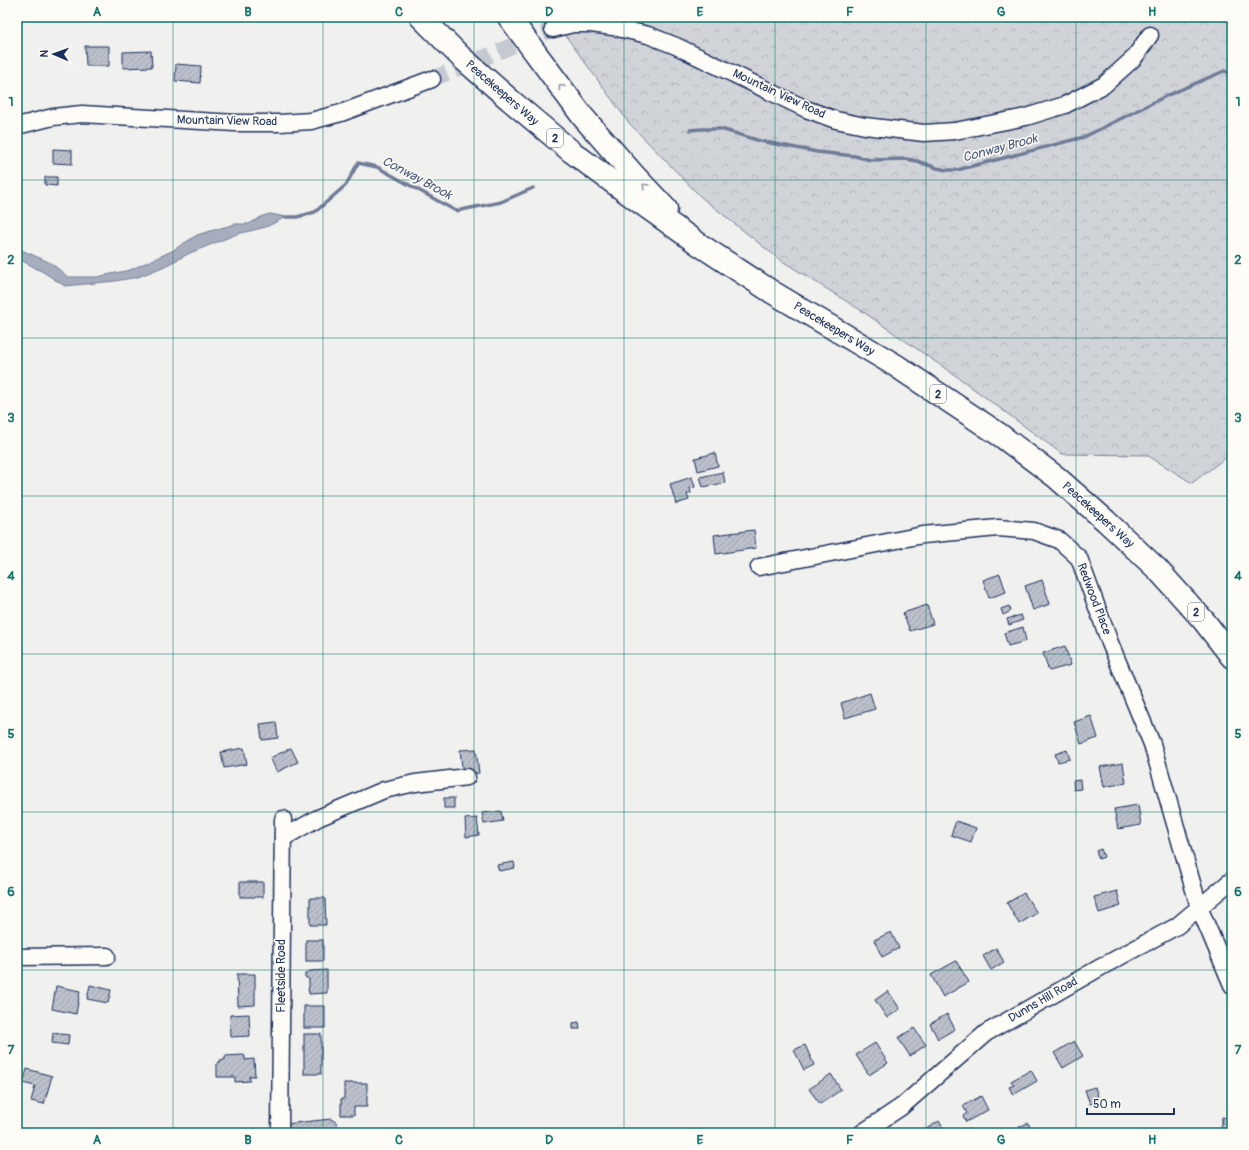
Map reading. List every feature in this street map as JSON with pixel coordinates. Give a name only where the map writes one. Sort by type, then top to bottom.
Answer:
[{"type":"highway","name":"Peacekeepers Way","points":[[421,17],[461,57],[572,152],[700,245],[772,292],[895,365],[1000,435],[1056,477],[1158,570],[1204,621],[1232,657]]},
{"type":"highway","points":[[509,17],[583,117],[633,174],[700,245]]},
{"type":"street","name":"Mountain View Road","points":[[553,29],[573,24],[591,24],[613,27],[648,35],[676,46],[806,109],[836,120],[865,126],[924,133],[955,131],[1026,117],[1065,105],[1104,85],[1134,58],[1150,34]]},
{"type":"street","name":"Mountain View Road","points":[[17,126],[53,117],[82,114],[235,124],[311,121],[341,113],[432,79]]},
{"type":"street","name":"Redwood Place","points":[[759,567],[923,535],[998,528],[1034,531],[1059,540],[1079,558],[1110,643],[1152,744],[1199,907],[1232,985]]},
{"type":"street","points":[[282,838],[318,818],[384,790],[415,783],[467,777]]},
{"type":"street","name":"Fleetside Road","points":[[280,1133],[283,819]]},
{"type":"street","name":"Dunns Hill Road","points":[[862,1133],[901,1107],[986,1033],[1101,967],[1177,926],[1232,880]]},
{"type":"street","points":[[17,957],[107,956]]},
{"type":"green space","points":[[552,17],[1232,17],[1232,453],[1192,483],[1147,455],[1062,454],[959,378],[862,311],[779,259],[701,197],[629,123]]},
{"type":"water","points":[[270,214],[286,217],[266,227],[237,234],[190,253],[165,266],[138,277],[115,281],[65,286],[17,258],[17,248],[51,263],[68,277],[97,277],[130,270],[172,251],[197,235],[235,224],[249,224],[263,216]]},
{"type":"building","points":[[85,46],[109,46],[109,66],[86,66]]},
{"type":"building","points":[[151,51],[152,67],[123,68],[123,52]]},
{"type":"building","points":[[176,64],[201,66],[200,83],[175,81]]},
{"type":"building","points":[[53,149],[72,150],[72,164],[53,163]]},
{"type":"building","points":[[45,177],[57,177],[57,186],[45,185]]},
{"type":"building","points":[[715,453],[718,466],[698,471],[695,458]]},
{"type":"building","points":[[723,472],[725,483],[703,487],[700,477]]},
{"type":"building","points":[[692,477],[695,487],[690,488],[691,493],[687,494],[689,500],[676,504],[670,484]]},
{"type":"building","points":[[754,530],[756,548],[716,554],[714,535]]},
{"type":"building","points":[[1000,574],[1006,592],[989,598],[983,580]]},
{"type":"building","points":[[1042,580],[1050,604],[1033,610],[1025,586]]},
{"type":"building","points":[[927,605],[933,624],[910,631],[903,613]]},
{"type":"building","points":[[1009,606],[1011,611],[1003,615],[1001,609]]},
{"type":"building","points":[[1021,615],[1023,620],[1009,625],[1007,619]]},
{"type":"building","points":[[1023,627],[1026,641],[1008,646],[1004,633]]},
{"type":"building","points":[[1065,646],[1071,665],[1049,671],[1043,653]]},
{"type":"building","points":[[870,693],[875,709],[845,718],[841,703]]},
{"type":"building","points":[[1091,716],[1098,738],[1081,744],[1074,722]]},
{"type":"building","points":[[276,722],[278,738],[262,740],[260,724]]},
{"type":"building","points":[[244,748],[247,764],[224,768],[221,752]]},
{"type":"building","points":[[291,748],[298,762],[277,772],[270,758]]},
{"type":"building","points":[[476,749],[479,773],[463,775],[460,750]]},
{"type":"building","points":[[1067,750],[1070,759],[1058,762],[1055,754]]},
{"type":"building","points":[[1123,763],[1126,783],[1104,787],[1100,767]]},
{"type":"building","points":[[1080,780],[1081,789],[1074,790],[1073,781]]},
{"type":"building","points":[[444,798],[454,798],[454,808],[444,808]]},
{"type":"building","points":[[1138,805],[1141,825],[1118,829],[1114,809]]},
{"type":"building","points":[[501,811],[503,821],[484,824],[482,813]]},
{"type":"building","points":[[477,818],[479,835],[466,837],[465,819]]},
{"type":"building","points":[[956,821],[976,828],[971,842],[951,835]]},
{"type":"building","points":[[1101,849],[1104,857],[1099,859],[1096,851]]},
{"type":"building","points":[[514,862],[515,868],[499,871],[497,865]]},
{"type":"building","points":[[240,882],[263,882],[263,897],[240,897]]},
{"type":"building","points":[[1117,891],[1121,906],[1099,913],[1094,897]]},
{"type":"building","points":[[1024,893],[1037,913],[1019,924],[1007,903]]},
{"type":"building","points":[[310,898],[325,898],[326,925],[310,925]]},
{"type":"building","points":[[891,932],[899,948],[882,957],[874,940]]},
{"type":"building","points":[[306,940],[323,940],[323,961],[306,961]]},
{"type":"building","points":[[996,948],[1004,962],[991,970],[983,956]]},
{"type":"building","points":[[956,961],[969,982],[943,997],[931,975]]},
{"type":"building","points":[[327,970],[327,993],[309,994],[309,979],[305,977],[305,974],[310,971]]},
{"type":"building","points":[[237,974],[255,974],[255,1005],[238,1006]]},
{"type":"building","points":[[90,985],[111,990],[108,1003],[87,999]]},
{"type":"building","points":[[56,986],[80,991],[76,1014],[52,1009]]},
{"type":"building","points":[[888,991],[900,1009],[887,1018],[875,1000]]},
{"type":"building","points":[[304,1006],[325,1006],[325,1028],[304,1028]]},
{"type":"building","points":[[17,1010],[21,1010],[19,1026],[17,1025]]},
{"type":"building","points":[[249,1014],[250,1036],[231,1037],[230,1015]]},
{"type":"building","points":[[947,1014],[955,1029],[938,1039],[930,1024]]},
{"type":"building","points":[[579,1022],[580,1029],[573,1029],[573,1023]]},
{"type":"building","points":[[914,1028],[926,1045],[910,1056],[898,1038]]},
{"type":"building","points":[[53,1033],[69,1035],[68,1045],[52,1043]]},
{"type":"building","points":[[304,1034],[321,1034],[321,1074],[304,1074]]},
{"type":"building","points":[[1074,1041],[1083,1056],[1063,1068],[1054,1053]]},
{"type":"building","points":[[875,1043],[888,1063],[869,1075],[856,1055]]},
{"type":"building","points":[[805,1045],[814,1065],[804,1070],[794,1050]]},
{"type":"building","points":[[225,1056],[245,1056],[245,1060],[254,1059],[255,1076],[249,1076],[250,1081],[235,1082],[235,1077],[217,1077],[217,1063],[220,1062],[220,1060],[225,1060]]},
{"type":"building","points":[[27,1069],[52,1076],[44,1104],[31,1101],[35,1086],[23,1083]]},
{"type":"building","points":[[1031,1070],[1037,1081],[1013,1095],[1009,1087],[1014,1085],[1011,1081]]},
{"type":"building","points":[[831,1074],[841,1090],[820,1104],[809,1089]]},
{"type":"building","points":[[344,1083],[367,1083],[367,1107],[354,1107],[354,1115],[341,1115],[341,1099],[344,1099]]},
{"type":"building","points":[[1095,1087],[1099,1101],[1090,1104],[1085,1090]]},
{"type":"building","points":[[981,1096],[988,1110],[966,1122],[963,1116],[967,1113],[963,1106]]},
{"type":"building","points":[[1222,1117],[1232,1119],[1232,1132],[1221,1130]]},
{"type":"building","points":[[331,1119],[337,1123],[337,1133],[286,1133],[285,1124]]},
{"type":"building","points":[[939,1121],[946,1133],[920,1133]]},
{"type":"building","points":[[1028,1123],[1033,1133],[1023,1133],[1019,1127]]},
{"type":"waterway","name":"Conway Brook","points":[[690,130],[721,129],[760,141],[817,152],[855,156],[870,160],[906,159],[937,168],[957,170],[1084,137],[1166,96],[1224,71],[1232,73]]},
{"type":"waterway","name":"Conway Brook","points":[[286,217],[297,217],[315,212],[346,185],[358,163],[377,167],[456,211],[501,202],[533,188]]},
{"type":"tunnel","points":[[432,79],[553,29]]}]
